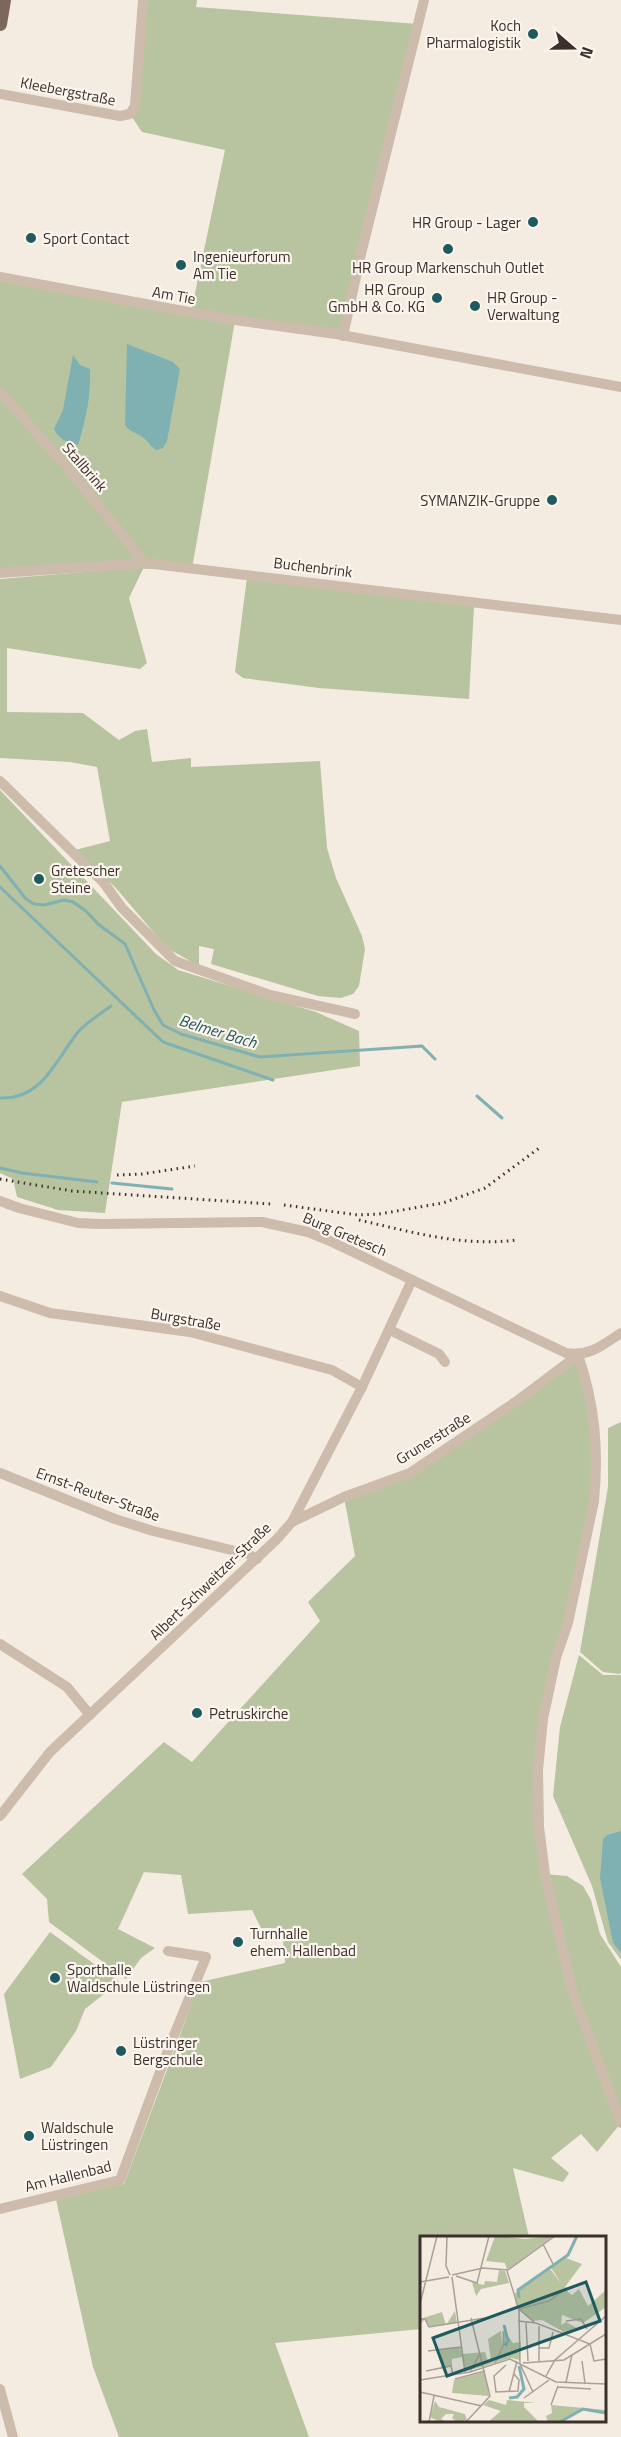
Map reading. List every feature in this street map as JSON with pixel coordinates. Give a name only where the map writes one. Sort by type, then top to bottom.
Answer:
[{"type":"main road","points":[[0,24],[4,0]]},
{"type":"street","name":"Kleebergstraße","points":[[0,94],[120,116],[130,114],[135,106],[143,0]]},
{"type":"street","points":[[344,336],[361,254],[424,0]]},
{"type":"street","name":"Am Tie","points":[[0,278],[228,320],[344,336],[621,387]]},
{"type":"street","name":"Stallbrink","points":[[0,392],[72,473],[145,564]]},
{"type":"street","name":"Buchenbrink","points":[[0,573],[145,564],[240,573],[621,620]]},
{"type":"street","points":[[0,781],[104,883],[122,908],[175,961],[270,995],[355,1014]]},
{"type":"street","name":"Burg Gretesch","points":[[0,1201],[19,1208],[78,1222],[274,1224],[308,1232],[566,1353],[578,1355]]},
{"type":"street","name":"Albert-Schweitzer-Straße","points":[[0,1815],[50,1752],[257,1559],[292,1522],[363,1387],[412,1280]]},
{"type":"street","name":"Burgstraße","points":[[0,1296],[50,1313],[190,1332],[332,1370],[363,1387]]},
{"type":"street","points":[[390,1330],[440,1354],[445,1362]]},
{"type":"street","points":[[621,1333],[594,1351],[578,1355],[589,1387],[597,1433],[596,1484],[568,1623],[556,1658],[543,1719],[538,1770],[539,1827],[545,1874],[572,1990],[621,2123]]},
{"type":"street","name":"Grunerstraße","points":[[292,1522],[344,1497],[410,1473],[517,1401],[578,1355]]},
{"type":"street","name":"Ernst-Reuter-Straße","points":[[0,1473],[115,1519],[153,1531],[248,1554],[257,1559]]},
{"type":"street","points":[[0,1644],[67,1688],[90,1715]]},
{"type":"street","name":"Am Hallenbad","points":[[0,2209],[120,2180],[170,2045],[206,1957],[168,1951]]},
{"type":"street","points":[[0,2389],[13,2437]]},
{"type":"green space","points":[[143,0],[197,0],[196,7],[418,24],[343,336],[235,321],[192,569],[0,568],[0,277],[191,312],[225,150],[142,132],[130,114]]},
{"type":"green space","points":[[144,567],[129,598],[147,663],[140,669],[7,648],[7,712],[83,713],[119,740],[135,731],[147,729],[152,762],[191,758],[191,767],[320,761],[327,848],[336,878],[362,936],[365,949],[359,986],[353,994],[341,998],[318,996],[211,964],[214,949],[199,946],[199,966],[167,948],[115,887],[75,850],[110,841],[97,767],[70,762],[0,758],[0,579]]},
{"type":"green space","points":[[247,577],[474,606],[469,699],[319,688],[243,678],[235,672]]},
{"type":"green space","points":[[0,790],[156,954],[178,970],[316,1012],[359,1031],[360,1066],[122,1102],[105,1213],[58,1210],[17,1197],[13,1179],[0,1173]]},
{"type":"green space","points":[[578,1355],[589,1387],[596,1484],[556,1658],[538,1770],[545,1874],[567,1876],[583,1886],[591,1900],[600,1934],[621,1967],[621,2123],[597,2152],[581,2134],[551,2158],[569,2173],[563,2182],[513,2168],[529,2236],[420,2236],[420,2329],[275,2343],[309,2437],[119,2437],[93,2367],[55,2195],[124,2184],[200,1982],[285,1963],[282,1928],[261,1928],[252,1910],[188,1914],[181,1875],[144,1872],[118,1929],[155,1948],[141,1958],[126,1979],[49,1922],[47,1899],[22,1874],[164,1742],[192,1762],[320,1621],[308,1602],[355,1556],[344,1497],[410,1473]]},
{"type":"green space","points":[[621,1422],[621,1673],[619,1674],[603,1672],[580,1652],[608,1487],[608,1428]]},
{"type":"green space","points":[[579,1655],[603,1675],[621,1675],[621,1960],[608,1942],[592,1886],[553,1796],[560,1727]]},
{"type":"green space","points":[[50,1932],[119,1982],[85,2009],[76,2031],[51,2067],[20,2079],[4,1994]]},
{"type":"water","points":[[127,344],[173,362],[180,369],[167,441],[163,448],[157,450],[125,425]]},
{"type":"water","points":[[73,355],[80,365],[90,369],[90,389],[78,445],[64,440],[54,429],[63,410]]},
{"type":"water","points":[[621,1831],[621,1953],[613,1943],[600,1878],[603,1839],[607,1835]]},
{"type":"waterway","name":"Belmer Bach","points":[[0,866],[26,899],[34,904],[44,905],[64,900],[73,902],[125,944],[163,1025],[181,1034],[260,1057],[422,1046],[435,1059]]},
{"type":"waterway","points":[[0,887],[163,1042],[273,1080]]},
{"type":"waterway","points":[[0,1098],[27,1093],[37,1086],[78,1032],[89,1021],[111,1006]]},
{"type":"waterway","name":"Belmer Bach","points":[[477,1096],[502,1118]]},
{"type":"waterway","points":[[0,1168],[22,1173],[97,1182]]},
{"type":"waterway","points":[[112,1183],[172,1189]]},
{"type":"railway","points":[[284,1205],[358,1215],[379,1214],[443,1203],[485,1188],[542,1146]]},
{"type":"railway","points":[[117,1175],[142,1174],[195,1166]]},
{"type":"railway","points":[[0,1179],[72,1191],[271,1204]]},
{"type":"railway","points":[[359,1220],[457,1240],[477,1242],[517,1240]]},
{"type":"place","name":"Koch Pharmalogistik","points":[[533,34]]},
{"type":"place","name":"HR Group - Lager","points":[[533,222]]},
{"type":"place","name":"Sport Contact","points":[[31,238]]},
{"type":"place","name":"HR Group Markenschuh Outlet","points":[[448,249]]},
{"type":"place","name":"Ingenieurforum Am Tie","points":[[181,265]]},
{"type":"place","name":"HR Group GmbH & Co. KG","points":[[437,298]]},
{"type":"place","name":"HR Group - Verwaltung","points":[[475,306]]},
{"type":"place","name":"SYMANZIK-Gruppe","points":[[552,500]]},
{"type":"place","name":"Gretescher Steine","points":[[39,879]]},
{"type":"place","name":"Petruskirche","points":[[197,1713]]},
{"type":"place","name":"Turnhalle ehem. Hallenbad","points":[[238,1942]]},
{"type":"place","name":"Sporthalle Waldschule Lüstringen","points":[[55,1978]]},
{"type":"place","name":"Lüstringer Bergschule","points":[[121,2051]]},
{"type":"place","name":"Waldschule Lüstringen","points":[[29,2136]]}]
